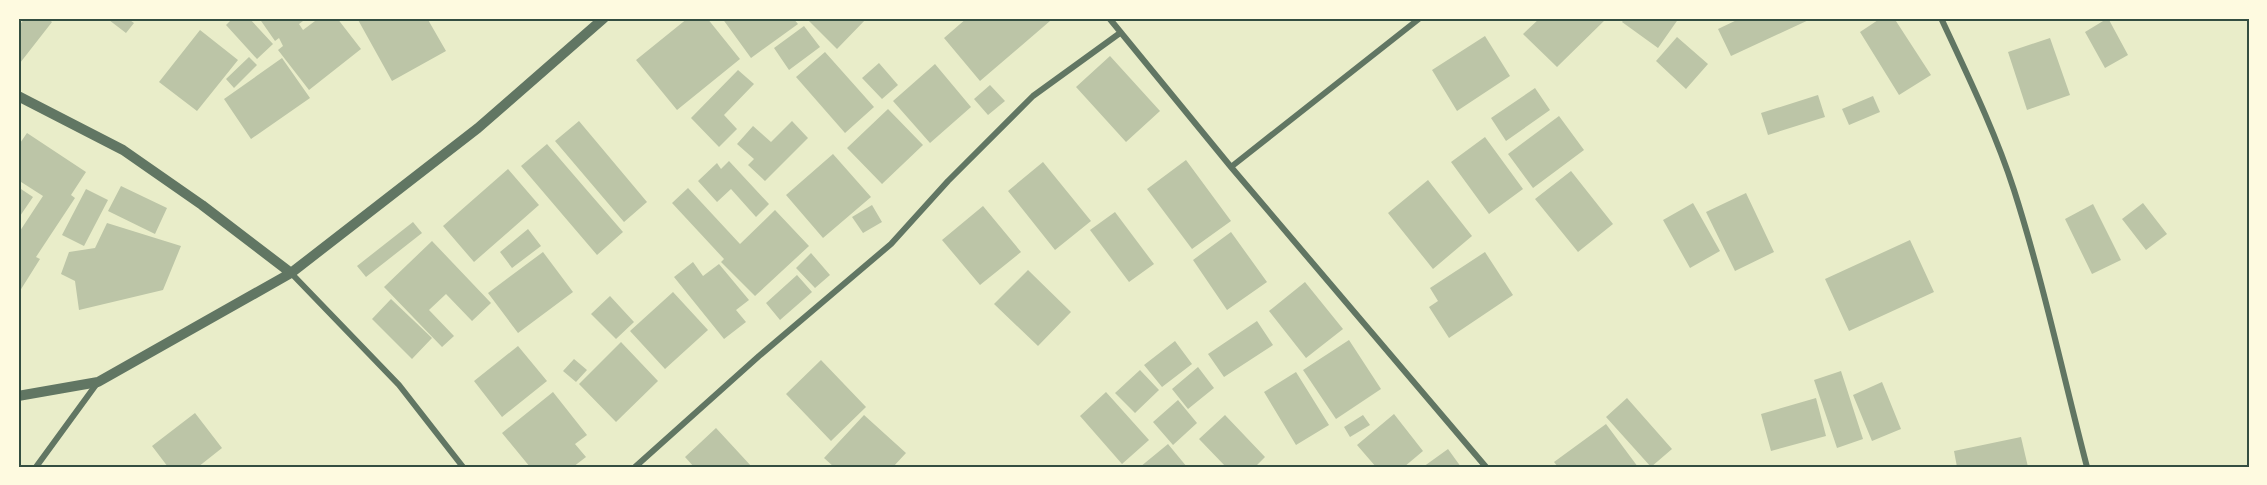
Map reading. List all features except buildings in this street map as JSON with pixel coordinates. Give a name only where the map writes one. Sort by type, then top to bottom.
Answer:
[{"type":"street","points":[[18,396],[98,382],[291,273],[478,128],[604,18]]},
{"type":"street","points":[[1109,18],[1231,167],[1486,467]]},
{"type":"street","points":[[1231,167],[1420,18]]},
{"type":"street","points":[[1941,18],[1976,92],[2013,189],[2043,292],[2087,467]]},
{"type":"street","points":[[635,467],[759,356],[891,244],[948,181],[1033,96],[1120,33]]},
{"type":"street","points":[[18,96],[123,150],[202,205],[291,273],[399,385],[463,467]]},
{"type":"street","points":[[36,467],[98,382]]}]
